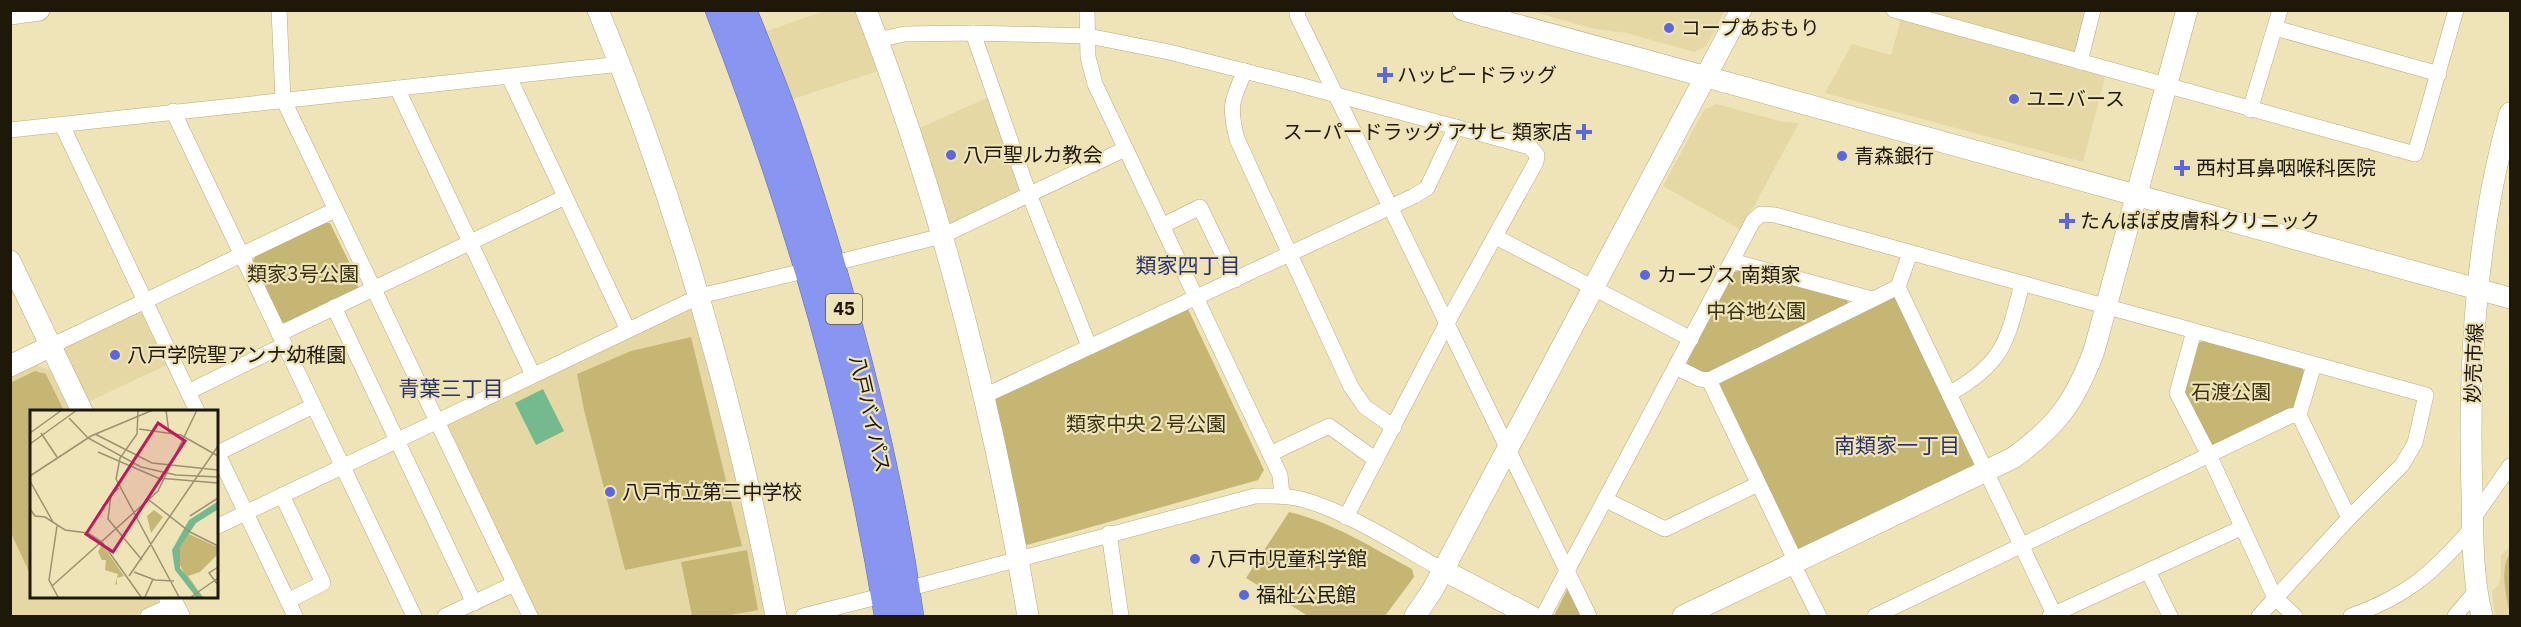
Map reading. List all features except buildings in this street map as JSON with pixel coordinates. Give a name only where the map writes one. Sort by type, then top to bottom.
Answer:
[{"type":"highway","name":"八戸バイパス","points":[[719,10],[761,123],[819,267],[875,431],[893,600],[910,616]]},
{"type":"highway","name":"八戸バイパス","points":[[743,10],[793,140],[819,267]]},
{"type":"street","points":[[10,14],[39,10]]},
{"type":"street","points":[[279,10],[283,99],[530,616]]},
{"type":"street","points":[[598,10],[621,64],[663,180],[700,296],[741,449],[776,616]]},
{"type":"street","points":[[866,10],[878,40],[942,236],[984,396],[1028,616]]},
{"type":"street","points":[[1087,10],[1088,57],[1095,84],[1280,475],[1282,495]]},
{"type":"street","points":[[1298,10],[1297,15],[1390,209],[1589,616]]},
{"type":"street","points":[[1463,10],[2511,298]]},
{"type":"street","points":[[1415,616],[1443,570],[1741,10]]},
{"type":"street","points":[[1894,10],[2415,154],[2456,10]]},
{"type":"street","points":[[2080,62],[2093,10]]},
{"type":"street","points":[[1683,616],[2013,458],[2051,427],[2073,399],[2094,351],[2187,10]]},
{"type":"street","points":[[2250,110],[2280,10]]},
{"type":"street","points":[[2275,28],[2439,74]]},
{"type":"street","points":[[973,33],[1029,194],[1089,346]]},
{"type":"street","points":[[878,40],[904,34],[1088,36],[1169,52],[1245,71],[1530,147],[1537,155],[1536,162],[1447,323],[1346,518]]},
{"type":"street","points":[[10,130],[621,64]]},
{"type":"street","points":[[1245,71],[1237,87],[1230,112],[1237,139],[1351,387],[1365,407],[1394,427]]},
{"type":"street","points":[[509,77],[628,330]]},
{"type":"street","points":[[397,88],[533,375]]},
{"type":"street","points":[[173,111],[414,616]]},
{"type":"street","name":"妙売市線","points":[[2482,616],[2476,591],[2470,449],[2477,289],[2496,164],[2511,113]]},
{"type":"street","points":[[62,124],[196,410]]},
{"type":"street","points":[[984,396],[1390,209],[1426,188],[1456,127]]},
{"type":"street","points":[[218,526],[700,296],[942,236],[1125,149]]},
{"type":"street","points":[[188,393],[334,307],[564,197]]},
{"type":"street","points":[[1162,225],[1200,207],[1235,280]]},
{"type":"street","points":[[10,366],[335,210]]},
{"type":"street","points":[[1543,616],[1753,221],[1761,214],[1775,215],[2426,395],[2415,443],[2402,465],[2349,518],[2259,616]]},
{"type":"street","points":[[1496,237],[1691,339]]},
{"type":"street","points":[[1677,366],[1700,379],[1709,380],[1898,287],[1910,253]]},
{"type":"street","points":[[10,261],[82,410]]},
{"type":"street","points":[[1732,261],[1872,300]]},
{"type":"street","points":[[1950,394],[1976,379],[1993,362],[2003,346],[2022,284]]},
{"type":"street","points":[[1898,287],[2053,616],[2241,528]]},
{"type":"street","points":[[334,307],[474,603]]},
{"type":"street","points":[[2194,331],[2177,393],[2210,457],[2275,598],[2295,616]]},
{"type":"street","points":[[2314,365],[2299,415],[2349,518]]},
{"type":"street","points":[[1709,380],[1819,616]]},
{"type":"street","points":[[218,451],[313,406]]},
{"type":"street","points":[[1875,616],[2210,457],[2290,416],[2299,415]]},
{"type":"street","points":[[1270,454],[1329,426],[1376,460]]},
{"type":"street","points":[[218,453],[289,611],[323,583],[282,495]]},
{"type":"street","points":[[2351,616],[2396,598],[2429,575],[2472,524],[2511,466]]},
{"type":"street","points":[[1606,500],[1665,528],[1758,484]]},
{"type":"street","points":[[803,616],[893,600],[1018,558],[1109,533],[1255,496],[1282,495],[1303,499],[1346,518],[1531,616]]},
{"type":"street","points":[[1109,533],[1121,616]]},
{"type":"street","points":[[2148,571],[2170,616]]},
{"type":"street","points":[[445,616],[514,584]]},
{"type":"street","points":[[2454,616],[2476,591]]},
{"type":"street","points":[[148,616],[174,605]]},
{"type":"shaded area","name":"コープあおもり","points":[[1725,10],[1706,46],[1694,52],[1627,33],[1595,29],[1530,11]]},
{"type":"shaded area","points":[[824,11],[856,11],[878,71],[793,99],[767,31]]},
{"type":"shaded area","points":[[1903,11],[2087,11],[2071,67],[2105,77],[2083,162],[1825,93],[1852,44],[1891,55]]},
{"type":"shaded area","points":[[987,98],[1021,185],[1018,195],[951,226],[942,220],[915,130]]},
{"type":"shaded area","points":[[1716,104],[1784,122],[1799,123],[1741,230],[1663,186],[1704,110]]},
{"type":"shaded area","name":"八戸市立第三中学校","points":[[689,308],[695,313],[733,451],[766,612],[762,616],[537,616],[446,426]]},
{"type":"shaded area","name":"八戸学院聖アンナ幼稚園","points":[[139,312],[145,314],[169,364],[88,402],[62,347]]},
{"type":"shaded area","points":[[36,365],[50,370],[70,410],[30,410],[30,597],[157,597],[159,605],[135,616],[11,616],[11,377]]},
{"type":"shaded area","points":[[543,389],[564,431],[536,445],[515,403]]},
{"type":"shaded area","points":[[2510,547],[2510,616],[2495,616],[2492,591],[2498,585],[2501,576],[2501,555]]},
{"type":"green space","name":"類家3号公園","points":[[325,223],[330,223],[358,280],[358,289],[286,323],[282,322],[253,261],[256,255]]},
{"type":"green space","name":"中谷地公園","points":[[1741,270],[1847,299],[1849,307],[1708,374],[1688,367],[1687,361],[1735,272]]},
{"type":"green space","points":[[1896,293],[1977,464],[1795,552],[1715,382]]},
{"type":"green space","name":"類家中央２号公園","points":[[1188,309],[1264,470],[1258,480],[1027,545],[1020,542],[992,405],[998,397]]},
{"type":"green space","points":[[691,337],[742,546],[625,570],[577,374],[631,351]]},
{"type":"green space","name":"石渡公園","points":[[2203,341],[2302,368],[2305,374],[2295,409],[2212,446],[2184,393],[2197,344]]},
{"type":"green space","points":[[35,371],[46,374],[64,410],[30,410],[30,574],[11,533],[10,383]]},
{"type":"green space","points":[[1289,512],[1337,529],[1412,569],[1414,577],[1385,616],[1308,616],[1246,578]]},
{"type":"green space","points":[[747,550],[758,610],[725,616],[692,616],[681,562]]},
{"type":"green space","points":[[2510,553],[2510,616],[2504,576]]},
{"type":"green space","points":[[1568,588],[1582,616],[1554,616]]},
{"type":"place","name":"コープあおもり","points":[[1669,28]]},
{"type":"place","name":"ハッピードラッグ","points":[[1385,75]]},
{"type":"place","name":"ユニバース","points":[[2014,99]]},
{"type":"place","name":"スーパードラッグ アサヒ 類家店","points":[[1584,132]]},
{"type":"place","name":"八戸聖ルカ教会","points":[[951,155]]},
{"type":"place","name":"青森銀行","points":[[1842,156]]},
{"type":"place","name":"西村耳鼻咽喉科医院","points":[[2182,168]]},
{"type":"place","name":"たんぽぽ皮膚科クリニック","points":[[2067,221]]},
{"type":"place","name":"カーブス 南類家","points":[[1645,275]]},
{"type":"place","name":"八戸学院聖アンナ幼稚園","points":[[115,355]]},
{"type":"place","name":"八戸市立第三中学校","points":[[610,492]]},
{"type":"place","name":"八戸市児童科学館","points":[[1195,559]]},
{"type":"place","name":"福祉公民館","points":[[1244,595]]},
{"type":"district","name":"類家四丁目","points":[[1188,266]]},
{"type":"district","name":"青葉三丁目","points":[[451,389]]},
{"type":"district","name":"南類家一丁目","points":[[1897,446]]}]
